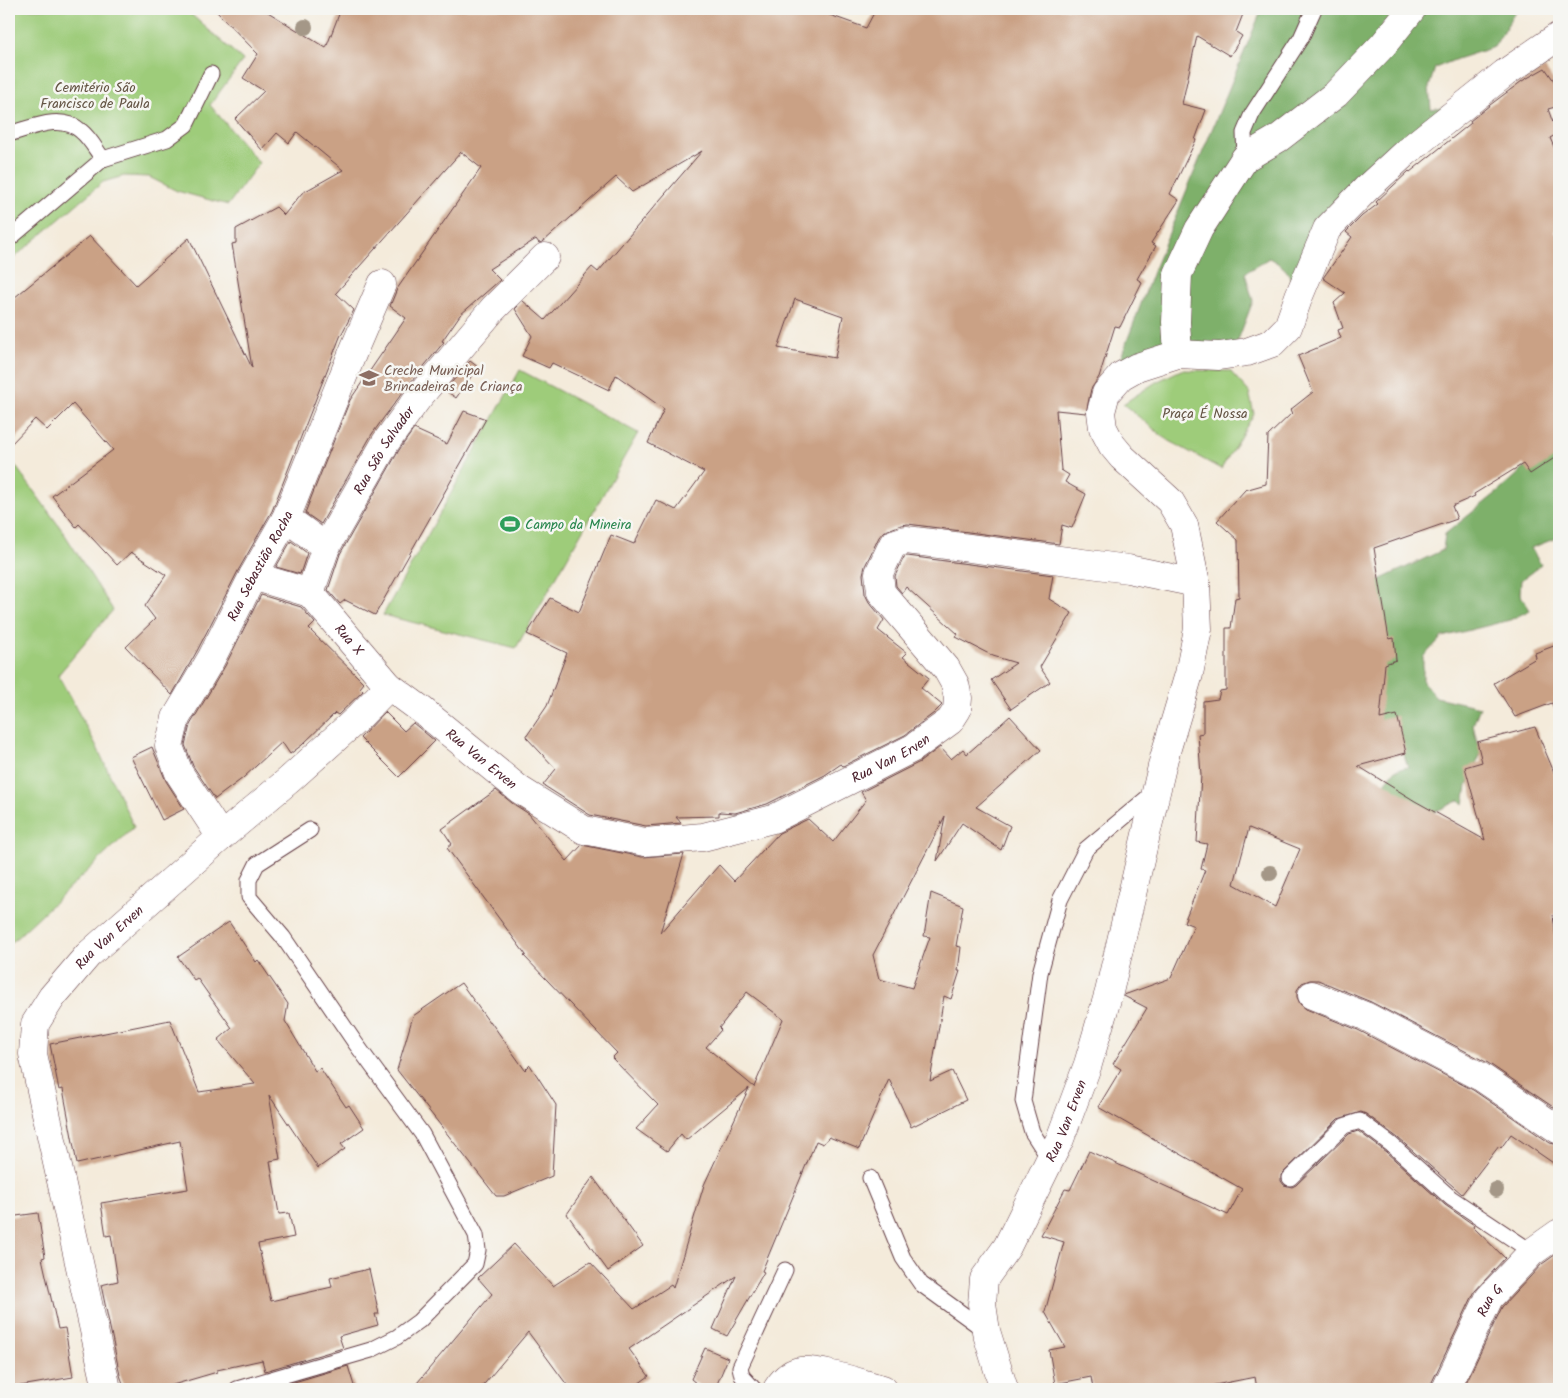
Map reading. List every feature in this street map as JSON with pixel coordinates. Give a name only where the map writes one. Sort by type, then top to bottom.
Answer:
[{"type":"street","points":[[1178,354],[1176,322],[1178,274],[1199,228],[1244,158],[1279,138],[1336,94],[1383,45],[1412,9]]},
{"type":"street","points":[[1196,583],[1184,526],[1170,501],[1122,458],[1112,445],[1104,428],[1102,412],[1106,393],[1121,376],[1137,367],[1178,354],[1219,356],[1248,352],[1272,343],[1288,327],[1327,229],[1405,153],[1505,73],[1559,36]]},
{"type":"street","name":"Rua São Salvador","points":[[310,593],[326,547],[386,442],[418,398],[493,309],[544,257]]},
{"type":"street","name":"Rua Sebastião Rocha","points":[[221,837],[179,773],[170,746],[176,718],[211,659],[253,576],[286,518],[382,284]]},
{"type":"street","points":[[286,518],[326,547]]},
{"type":"street","name":"Rua Van Erven","points":[[107,1389],[33,1054],[35,1024],[52,997],[88,955],[221,837],[289,780],[357,719],[390,686],[520,790],[584,830],[645,842],[703,837],[773,819],[913,748],[950,721],[957,710],[958,698],[946,668],[881,592],[879,573],[893,544],[906,540],[1128,569],[1196,583],[1198,628],[1190,674],[1164,758],[1109,992],[1088,1064],[1060,1139],[1050,1160],[1007,1246],[984,1279],[982,1304],[986,1331],[1004,1389]]},
{"type":"street","points":[[253,576],[310,593]]},
{"type":"street","name":"Rua X","points":[[310,593],[390,686]]},
{"type":"street","points":[[1312,995],[1365,1016],[1481,1077],[1559,1130]]},
{"type":"street","name":"Rua G","points":[[1446,1389],[1489,1298],[1532,1252],[1559,1233]]},
{"type":"street","points":[[777,1389],[785,1378],[800,1371],[822,1374],[883,1389]]},
{"type":"lane","points":[[1244,158],[1244,133],[1252,114],[1301,38],[1314,9]]},
{"type":"lane","points":[[9,239],[103,159],[167,139],[186,125],[211,74]]},
{"type":"lane","points":[[9,134],[54,122],[64,122],[82,131],[103,159]]},
{"type":"lane","points":[[1050,1160],[1032,1132],[1023,1101],[1040,973],[1060,900],[1086,849],[1156,790]]},
{"type":"lane","points":[[237,1389],[371,1350],[397,1337],[419,1321],[474,1264],[478,1250],[476,1235],[422,1134],[356,1044],[283,937],[249,897],[249,880],[257,864],[310,830]]},
{"type":"lane","points":[[1290,1178],[1344,1126],[1360,1121],[1392,1145],[1452,1198],[1532,1252]]},
{"type":"lane","points":[[870,1178],[903,1258],[921,1284],[986,1331]]},
{"type":"lane","points":[[754,1389],[742,1376],[740,1367],[786,1270]]},
{"type":"green space","name":"Cemitério São Francisco de Paula","points":[[9,9],[185,9],[243,60],[210,105],[259,163],[228,205],[177,191],[149,177],[124,176],[103,182],[9,262]]},
{"type":"green space","points":[[1262,9],[1517,9],[1494,47],[1435,68],[1429,87],[1431,109],[1462,104],[1355,208],[1292,300],[1289,274],[1269,258],[1245,273],[1253,301],[1233,353],[1115,373],[1154,269]]},
{"type":"green space","name":"Campo da Mineira","points":[[520,370],[638,433],[516,648],[383,615]]},
{"type":"green space","name":"Praça É Nossa","points":[[1181,370],[1230,371],[1249,392],[1254,414],[1221,469],[1166,439],[1123,404],[1156,382]]},
{"type":"green space","points":[[1559,437],[1559,537],[1531,548],[1541,565],[1521,580],[1520,594],[1530,610],[1510,620],[1442,637],[1423,657],[1423,682],[1436,697],[1480,707],[1473,725],[1481,753],[1467,786],[1464,804],[1460,800],[1432,813],[1384,796],[1385,783],[1395,770],[1408,767],[1402,748],[1374,714],[1379,580],[1443,550],[1445,534],[1499,491]]},
{"type":"green space","points":[[9,457],[62,530],[113,610],[58,675],[96,745],[134,827],[9,945]]},
{"type":"building","points":[[214,9],[263,9],[326,48],[341,9],[828,9],[827,14],[866,28],[876,9],[1245,9],[1236,32],[1242,36],[1230,56],[1197,36],[1182,104],[1206,110],[1196,140],[1170,194],[1179,200],[1151,243],[1156,246],[1137,279],[1142,282],[1120,327],[1115,326],[1099,377],[1091,389],[1086,413],[1056,410],[1061,470],[1069,475],[1065,482],[1086,494],[1072,528],[1062,525],[1059,544],[908,524],[883,532],[865,566],[863,574],[865,594],[884,620],[878,630],[907,653],[903,657],[929,678],[921,688],[942,705],[905,735],[843,766],[841,764],[825,775],[767,804],[735,813],[719,812],[719,816],[676,817],[681,823],[646,826],[590,815],[543,785],[556,769],[526,737],[547,706],[567,653],[527,634],[550,598],[579,612],[611,535],[634,544],[656,500],[676,510],[704,472],[648,443],[664,409],[616,375],[609,390],[552,363],[549,368],[522,356],[532,336],[515,309],[523,301],[545,320],[592,267],[598,272],[702,151],[632,192],[616,177],[543,242],[539,243],[536,239],[489,269],[500,280],[460,315],[442,341],[444,342],[385,416],[372,434],[321,524],[305,513],[350,400],[406,318],[390,306],[397,289],[481,168],[461,152],[336,293],[354,310],[340,337],[272,511],[172,695],[126,647],[155,619],[145,606],[166,575],[131,552],[117,565],[79,524],[76,527],[52,496],[113,450],[73,404],[47,430],[35,419],[9,446],[9,302],[90,236],[136,285],[189,238],[252,368],[232,244],[236,243],[236,229],[276,207],[284,215],[302,193],[343,170],[297,132],[289,143],[277,133],[262,150],[235,119],[264,91],[243,78],[258,54]],"holes":[[[795,299],[843,316],[835,358],[778,348]]]},
{"type":"building","points":[[1545,68],[1559,88],[1559,106],[1548,109],[1557,134],[1550,138],[1559,158],[1559,188],[1555,233],[1559,233],[1559,455],[1530,474],[1523,464],[1474,494],[1475,496],[1452,506],[1457,519],[1374,548],[1389,639],[1394,638],[1396,660],[1385,664],[1380,719],[1397,715],[1406,753],[1358,766],[1415,801],[1485,840],[1465,767],[1482,762],[1477,742],[1535,727],[1559,784],[1559,914],[1553,915],[1559,964],[1559,1111],[1488,1063],[1371,1002],[1318,980],[1302,983],[1297,990],[1297,997],[1300,1004],[1306,1009],[1358,1030],[1473,1090],[1550,1143],[1559,1145],[1559,1167],[1511,1134],[1501,1148],[1499,1146],[1462,1194],[1398,1138],[1361,1112],[1338,1119],[1281,1175],[1281,1181],[1284,1185],[1292,1187],[1296,1185],[1349,1134],[1358,1131],[1386,1152],[1445,1205],[1474,1225],[1473,1227],[1505,1258],[1475,1291],[1432,1382],[1431,1389],[1257,1389],[1255,1377],[1195,1389],[1093,1389],[1091,1377],[1055,1384],[1049,1350],[1065,1347],[1045,1312],[1064,1242],[1041,1235],[1065,1189],[1070,1190],[1089,1151],[1228,1215],[1242,1189],[1098,1107],[1121,1069],[1113,1064],[1147,1008],[1124,995],[1171,978],[1194,926],[1184,922],[1205,870],[1201,869],[1207,844],[1197,842],[1201,775],[1198,734],[1203,733],[1203,701],[1218,699],[1220,691],[1226,690],[1226,628],[1231,628],[1235,598],[1239,597],[1238,540],[1217,521],[1245,490],[1266,484],[1268,436],[1292,413],[1290,410],[1313,392],[1298,356],[1341,338],[1338,330],[1343,328],[1334,303],[1345,293],[1323,278],[1352,237],[1346,232],[1362,216],[1378,204],[1376,202],[1409,171],[1522,81]],"holes":[[[1249,828],[1300,849],[1275,907],[1234,884]]]},
{"type":"building","points":[[470,361],[478,367],[456,398],[445,390]]},
{"type":"building","points":[[464,411],[486,419],[375,615],[345,600],[340,604],[328,590],[340,554],[399,450],[414,429],[447,444]]},
{"type":"building","points":[[291,541],[307,553],[300,574],[276,567]]},
{"type":"building","points":[[904,557],[1053,575],[1049,599],[1072,613],[1040,667],[1050,682],[1011,709],[991,680],[1016,663],[993,656],[956,637],[958,634],[906,587],[902,593],[896,586],[895,576]]},
{"type":"building","points":[[261,595],[301,607],[315,623],[309,629],[364,683],[360,688],[363,691],[338,715],[335,713],[290,754],[282,742],[243,778],[215,799],[193,766],[185,745],[190,725],[225,666]]},
{"type":"building","points":[[1559,644],[1559,712],[1556,713],[1552,703],[1515,717],[1494,683],[1536,658],[1535,653]]},
{"type":"building","points":[[385,712],[404,731],[413,723],[435,741],[399,777],[360,738]]},
{"type":"building","points":[[1010,716],[1041,750],[976,807],[1010,826],[1001,850],[962,823],[937,861],[945,816],[873,955],[879,979],[912,988],[930,937],[924,936],[931,893],[963,906],[956,946],[961,947],[958,971],[960,971],[951,999],[944,996],[930,1081],[952,1071],[966,1100],[911,1127],[889,1079],[859,1149],[829,1137],[823,1144],[816,1141],[762,1271],[764,1272],[727,1336],[713,1329],[736,1276],[629,1349],[649,1376],[631,1389],[570,1389],[528,1332],[480,1389],[412,1389],[492,1294],[478,1278],[514,1244],[553,1286],[590,1262],[634,1309],[671,1285],[673,1288],[704,1185],[749,1088],[686,1140],[681,1134],[667,1151],[636,1129],[658,1105],[612,1058],[617,1053],[524,956],[526,955],[447,848],[452,844],[442,829],[496,790],[529,814],[567,861],[582,845],[642,857],[684,854],[660,933],[719,865],[734,881],[779,833],[808,819],[833,842],[866,800],[861,792],[920,762],[940,747],[951,759],[963,749],[967,754]],"holes":[[[747,992],[783,1019],[754,1087],[706,1047],[721,1030],[719,1028]]]},
{"type":"building","points":[[152,747],[166,781],[184,809],[162,820],[131,757]]},
{"type":"building","points":[[229,922],[288,1004],[285,1021],[315,1071],[320,1068],[346,1107],[349,1105],[364,1128],[341,1144],[345,1149],[318,1168],[269,1095],[280,1159],[270,1161],[279,1214],[289,1213],[294,1237],[258,1244],[271,1301],[332,1287],[330,1278],[369,1269],[379,1314],[375,1314],[378,1325],[339,1336],[343,1348],[265,1371],[262,1360],[217,1370],[217,1372],[159,1389],[125,1389],[120,1375],[101,1285],[118,1281],[111,1235],[106,1236],[101,1203],[188,1189],[180,1141],[77,1164],[63,1089],[59,1090],[50,1044],[170,1020],[199,1092],[255,1084],[218,1040],[232,1028],[197,978],[194,980],[178,957]]},
{"type":"building","points":[[461,983],[525,1070],[530,1065],[556,1105],[552,1176],[504,1196],[496,1196],[397,1070],[413,1016]]},
{"type":"building","points":[[593,1177],[643,1246],[608,1271],[567,1214]]},
{"type":"building","points":[[38,1213],[45,1257],[42,1258],[58,1329],[65,1328],[73,1377],[9,1388],[9,1217]]},
{"type":"building","points":[[1559,1252],[1559,1389],[1463,1389],[1502,1307],[1542,1264]]},
{"type":"building","points":[[705,1348],[728,1358],[715,1389],[703,1389],[691,1379]]},
{"type":"building","points":[[348,1366],[355,1389],[271,1389]]},
{"type":"place","name":"Creche Municipal Brincadeiras de Criança","points":[[369,378]]},
{"type":"place","name":"Campo da Mineira","points":[[510,524]]}]
